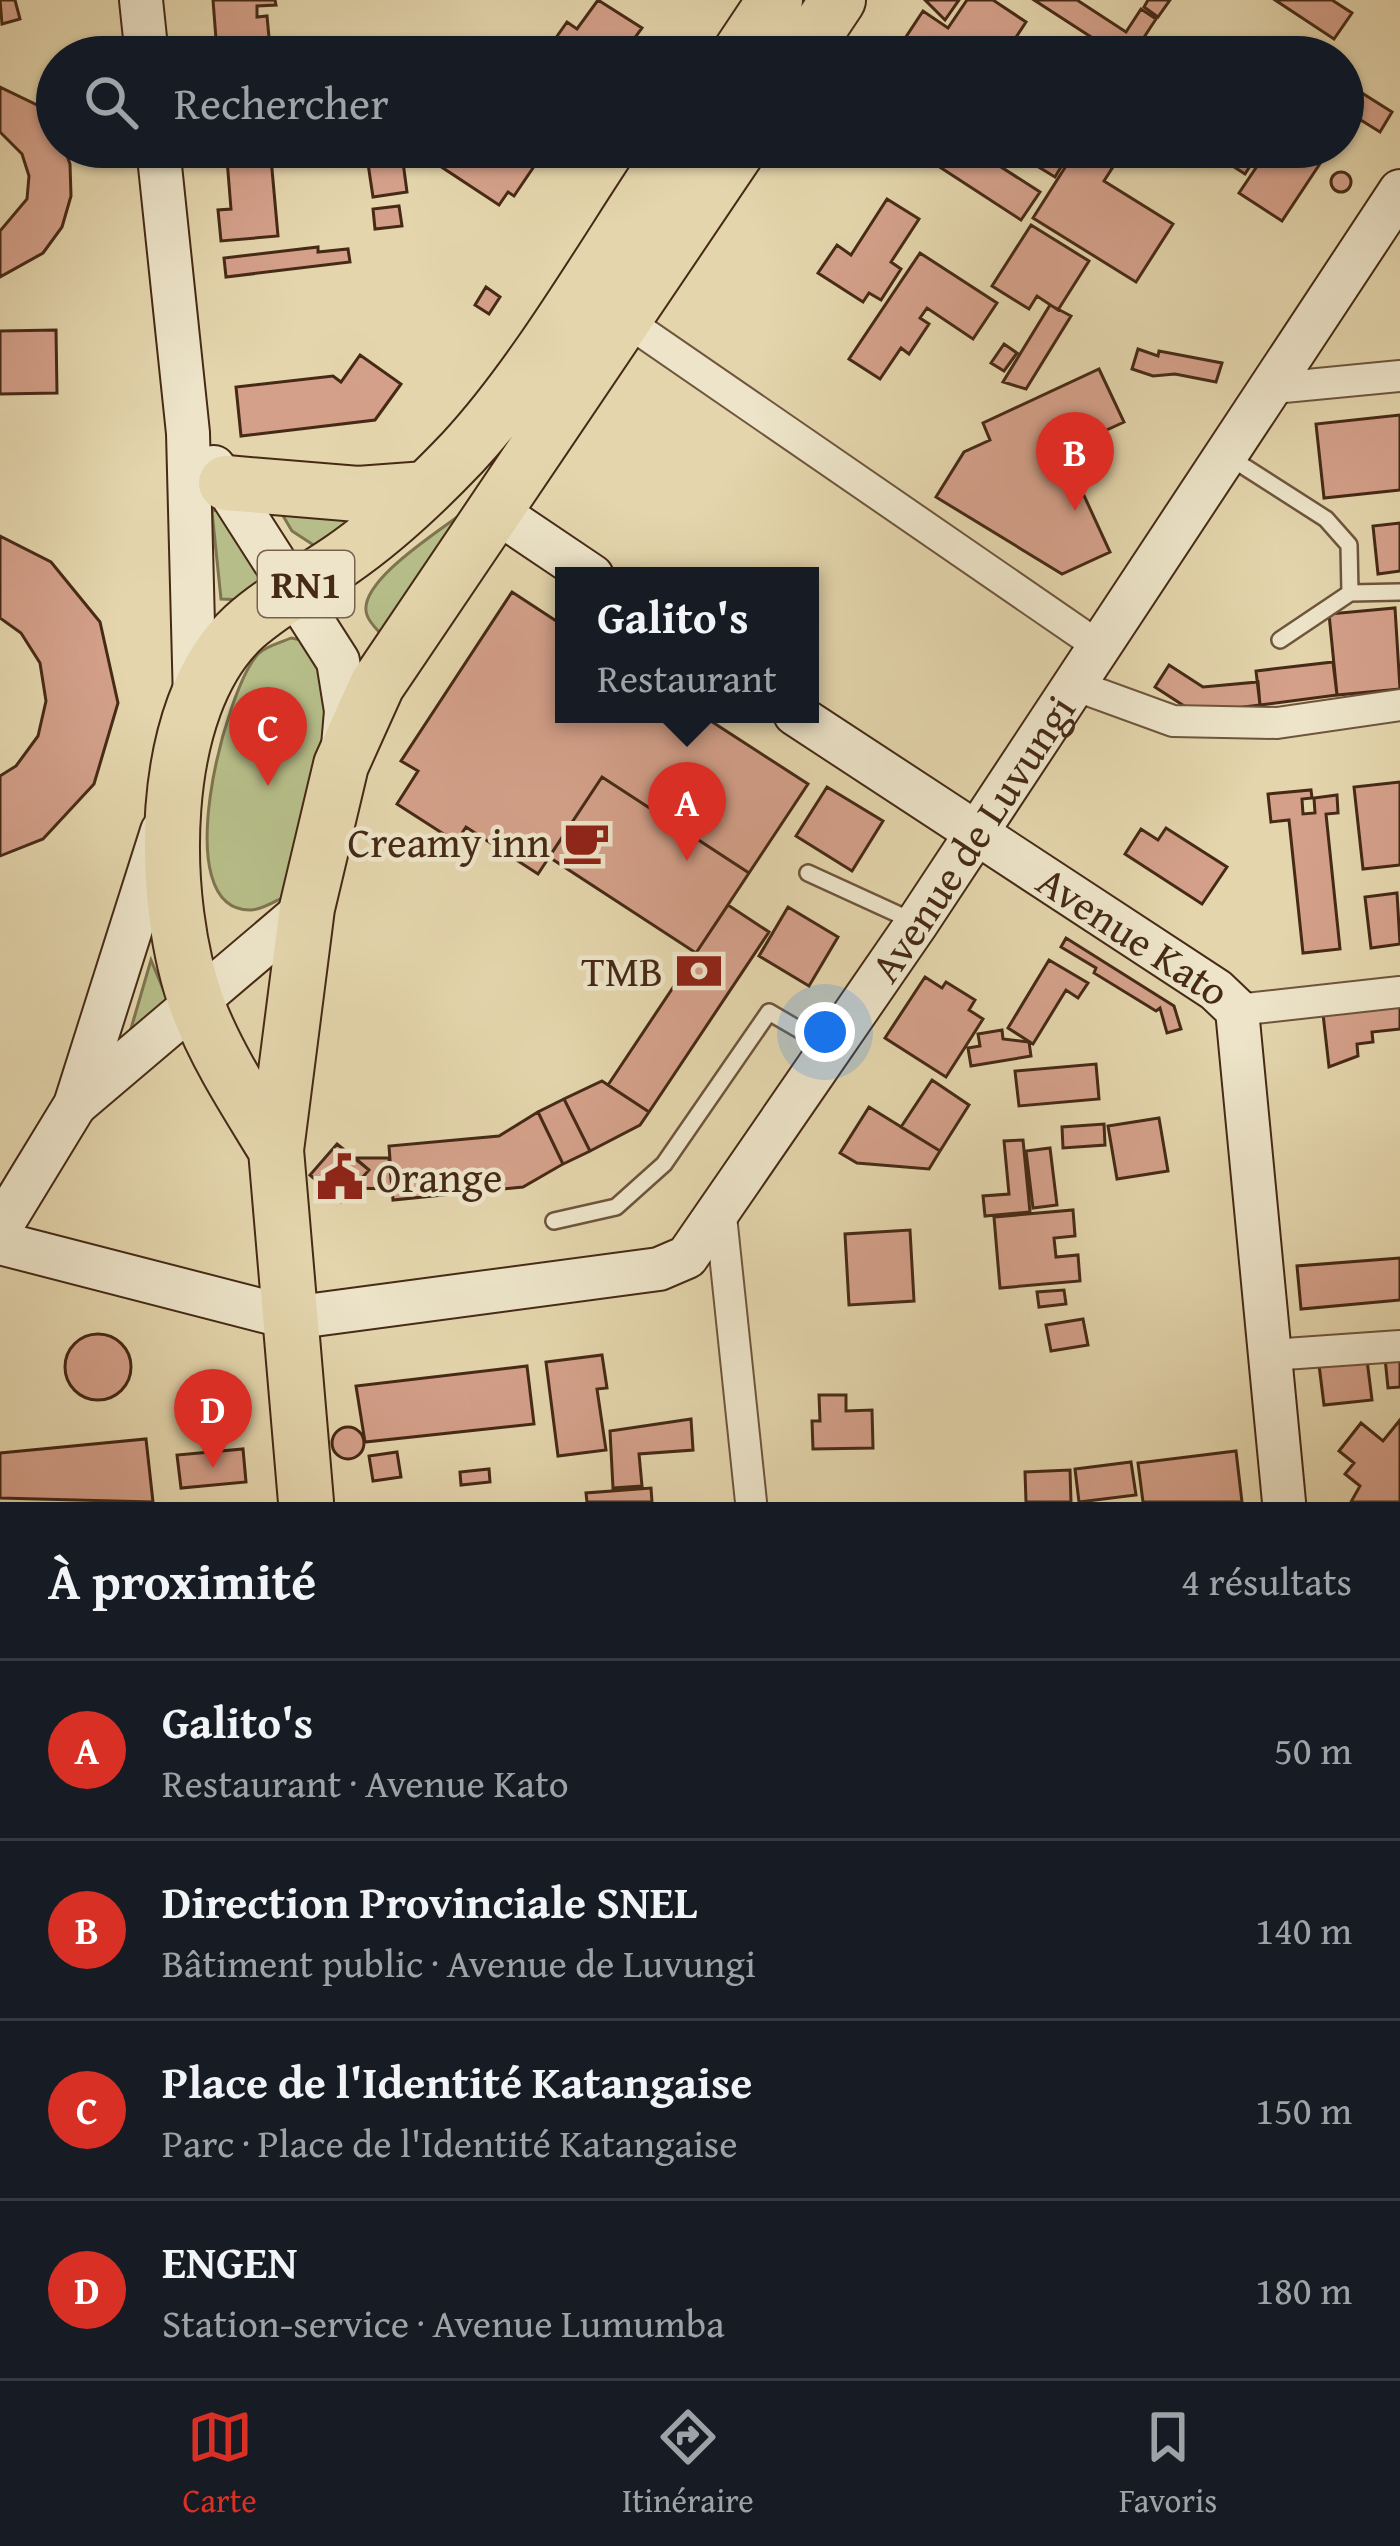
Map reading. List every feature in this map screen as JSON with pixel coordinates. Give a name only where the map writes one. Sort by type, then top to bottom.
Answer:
[{"type":"highway","points":[[751,36],[775,0]]},
{"type":"highway","points":[[814,36],[838,0]]},
{"type":"highway","name":"RN1","points":[[276,1150],[197,1006],[178,911],[173,796],[195,702],[227,645],[388,526],[499,409],[662,168]]},
{"type":"highway","name":"RN1","points":[[306,1502],[276,1150],[307,908],[341,765],[377,685],[726,168]]},
{"type":"highway","points":[[226,483],[314,493],[426,489]]},
{"type":"street","points":[[141,0],[145,36]]},
{"type":"street","points":[[160,168],[188,433],[195,702]]},
{"type":"street","name":"Avenue de Luvungi","points":[[0,1244],[291,1318],[659,1269],[687,1257],[721,1216],[917,923],[1265,389],[1400,191]]},
{"type":"street","points":[[625,320],[1100,647]]},
{"type":"street","points":[[1265,389],[1400,376]]},
{"type":"street","points":[[188,433],[226,483],[338,661],[346,711],[341,765]]},
{"type":"street","points":[[497,512],[579,567]]},
{"type":"street","points":[[1074,685],[1173,721],[1277,723],[1400,705]]},
{"type":"street","name":"Avenue Kato","points":[[808,723],[1223,995],[1237,1010],[1284,1502]]},
{"type":"street","points":[[0,1228],[75,1105],[173,796]]},
{"type":"street","points":[[75,1105],[307,908]]},
{"type":"street","points":[[1237,1010],[1400,992]]},
{"type":"street","points":[[721,1216],[751,1502]]},
{"type":"street","points":[[1270,1355],[1400,1346]]},
{"type":"lane","points":[[1224,454],[1334,527],[1349,545],[1350,593]]},
{"type":"lane","points":[[1280,640],[1350,593],[1400,592]]},
{"type":"lane","points":[[808,873],[917,923]]},
{"type":"lane","points":[[554,1220],[616,1207],[664,1165],[769,1012],[831,1048]]},
{"type":"green space","points":[[223,504],[269,581],[247,600],[221,599],[212,512]]},
{"type":"green space","points":[[372,507],[315,546],[292,531],[279,509]]},
{"type":"green space","points":[[464,512],[385,639],[367,615],[374,588],[402,558]]},
{"type":"green space","points":[[291,638],[307,641],[340,696],[286,896],[251,910],[226,901],[212,876],[207,839],[210,796],[231,709],[245,675],[261,651]]},
{"type":"green space","points":[[151,960],[173,1013],[123,1056]]},
{"type":"building","points":[[0,0],[15,0],[20,19],[2,24]]},
{"type":"building","points":[[213,0],[275,0],[276,5],[257,6],[257,17],[267,16],[269,36],[216,36]]},
{"type":"building","points":[[598,0],[642,28],[636,36],[557,36],[567,22],[577,29]]},
{"type":"building","points":[[925,0],[959,0],[945,20]]},
{"type":"building","points":[[967,0],[993,0],[1026,22],[1017,36],[907,36],[923,11],[948,28]]},
{"type":"building","points":[[1034,0],[1077,0],[1126,32],[1141,9],[1156,19],[1145,36],[1090,36]]},
{"type":"building","points":[[1148,0],[1170,0],[1158,17],[1144,7]]},
{"type":"building","points":[[1275,0],[1332,0],[1352,13],[1336,36]]},
{"type":"building","points":[[0,87],[36,105],[36,168],[70,168],[71,196],[62,227],[43,253],[0,277],[0,231],[27,199],[29,176],[22,154],[0,132]]},
{"type":"building","points":[[1364,94],[1392,112],[1380,132],[1364,122]]},
{"type":"building","points":[[228,168],[272,168],[278,236],[221,241],[218,210],[231,209]]},
{"type":"building","points":[[369,168],[404,168],[407,192],[373,197]]},
{"type":"building","points":[[443,168],[533,168],[514,196],[508,192],[499,205]]},
{"type":"building","points":[[941,168],[1003,168],[1040,192],[1021,220]]},
{"type":"building","points":[[1040,168],[1060,168],[1055,177]]},
{"type":"building","points":[[1065,168],[1112,168],[1104,181],[1173,224],[1136,282],[1033,218]]},
{"type":"building","points":[[1256,168],[1317,168],[1282,221],[1239,193]]},
{"type":"building","points":[[1341,172],[1351,182],[1341,192],[1331,182]]},
{"type":"building","points":[[887,199],[919,219],[891,262],[901,269],[881,300],[869,293],[863,302],[818,273],[837,245],[851,255]]},
{"type":"building","points":[[399,206],[402,226],[375,229],[373,209]]},
{"type":"building","points":[[1031,225],[1089,261],[1058,310],[1037,296],[1029,309],[992,286]]},
{"type":"building","points":[[318,247],[318,252],[348,249],[350,262],[226,277],[224,258]]},
{"type":"building","points":[[920,253],[997,303],[973,339],[927,308],[920,318],[929,324],[909,354],[901,348],[880,379],[849,359]]},
{"type":"building","points":[[486,287],[500,297],[489,314],[475,305]]},
{"type":"building","points":[[1050,305],[1071,316],[1026,389],[1003,382]]},
{"type":"building","points":[[56,330],[57,393],[0,394],[0,331]]},
{"type":"building","points":[[1004,344],[1017,353],[1004,371],[991,363]]},
{"type":"building","points":[[1138,349],[1158,356],[1159,351],[1222,363],[1216,382],[1175,374],[1153,376],[1132,369]]},
{"type":"building","points":[[360,355],[401,384],[375,420],[241,436],[236,387],[333,376],[341,382]]},
{"type":"building","points":[[1099,369],[1124,422],[1063,450],[1110,552],[1062,574],[936,497],[964,452],[990,440],[983,423]]},
{"type":"building","points":[[1400,415],[1400,490],[1324,498],[1316,424]]},
{"type":"building","points":[[1400,523],[1400,571],[1378,574],[1373,526]]},
{"type":"building","points":[[0,536],[51,562],[100,622],[118,703],[94,784],[43,839],[0,856],[0,776],[16,766],[38,736],[46,701],[40,663],[21,633],[0,618]]},
{"type":"building","points":[[512,592],[555,620],[555,723],[714,723],[808,784],[749,873],[602,777],[538,874],[466,827],[456,842],[397,804],[418,771],[401,761]]},
{"type":"building","points":[[1395,608],[1400,689],[1337,695],[1329,614]]},
{"type":"building","points":[[1333,662],[1337,695],[1260,705],[1256,671]]},
{"type":"building","points":[[1169,665],[1203,687],[1258,682],[1260,705],[1195,713],[1155,687]]},
{"type":"building","points":[[602,777],[749,873],[696,953],[549,857]]},
{"type":"building","points":[[1400,782],[1400,865],[1363,869],[1354,787]]},
{"type":"building","points":[[827,787],[883,821],[852,871],[796,836]]},
{"type":"building","points":[[1311,790],[1312,798],[1302,799],[1303,814],[1315,813],[1314,798],[1337,795],[1338,813],[1326,814],[1340,949],[1303,953],[1289,820],[1271,822],[1268,794]]},
{"type":"building","points":[[1166,828],[1227,867],[1202,904],[1125,854],[1141,829],[1158,840]]},
{"type":"building","points":[[1397,893],[1400,944],[1371,948],[1365,897]]},
{"type":"building","points":[[728,905],[769,932],[649,1112],[608,1085]]},
{"type":"building","points":[[788,907],[838,937],[809,986],[759,956]]},
{"type":"building","points":[[1066,938],[1174,1006],[1181,1029],[1167,1033],[1160,1008],[1156,1011],[1094,973],[1096,968],[1061,947]]},
{"type":"building","points":[[1049,960],[1088,983],[1078,998],[1066,990],[1033,1044],[1008,1028]]},
{"type":"building","points":[[925,977],[942,988],[946,982],[975,1000],[969,1010],[983,1019],[946,1077],[885,1038]]},
{"type":"building","points":[[1400,1005],[1400,1029],[1372,1032],[1373,1042],[1357,1044],[1358,1056],[1329,1067],[1323,1014]]},
{"type":"building","points":[[1002,1030],[1003,1039],[1029,1042],[1031,1056],[971,1066],[968,1048],[980,1046],[978,1034]]},
{"type":"building","points":[[1096,1064],[1099,1099],[1019,1106],[1015,1071]]},
{"type":"building","points":[[932,1080],[969,1105],[940,1151],[901,1127]]},
{"type":"building","points":[[602,1081],[649,1112],[640,1125],[590,1151],[564,1099]]},
{"type":"building","points":[[564,1099],[590,1151],[563,1164],[538,1112]]},
{"type":"building","points":[[869,1107],[940,1151],[929,1169],[857,1163],[840,1153]]},
{"type":"building","points":[[538,1112],[563,1164],[523,1187],[393,1200],[389,1146],[499,1136]]},
{"type":"building","points":[[1159,1118],[1168,1171],[1117,1179],[1108,1126]]},
{"type":"building","points":[[1104,1124],[1105,1145],[1063,1148],[1062,1127]]},
{"type":"building","points":[[1023,1140],[1030,1212],[985,1216],[983,1196],[1009,1194],[1004,1141]]},
{"type":"building","points":[[337,1144],[369,1170],[341,1202],[310,1175]]},
{"type":"building","points":[[1050,1148],[1057,1205],[1033,1208],[1026,1151]]},
{"type":"building","points":[[355,1158],[389,1158],[392,1189],[353,1188],[369,1170]]},
{"type":"building","points":[[1073,1210],[1075,1236],[1054,1238],[1056,1257],[1078,1255],[1080,1281],[1000,1288],[994,1217]]},
{"type":"building","points":[[910,1230],[914,1301],[849,1305],[845,1234]]},
{"type":"building","points":[[1400,1258],[1400,1300],[1301,1309],[1297,1266]]},
{"type":"building","points":[[1064,1290],[1066,1304],[1039,1307],[1037,1292]]},
{"type":"building","points":[[1083,1319],[1088,1345],[1051,1351],[1046,1325]]},
{"type":"building","points":[[98,1334],[121,1344],[131,1367],[121,1390],[98,1400],[75,1390],[65,1367],[75,1344]]},
{"type":"building","points":[[1366,1352],[1372,1400],[1324,1405],[1318,1357]]},
{"type":"building","points":[[602,1355],[607,1388],[597,1389],[606,1450],[558,1456],[546,1362]]},
{"type":"building","points":[[1400,1356],[1400,1387],[1388,1388],[1385,1358]]},
{"type":"building","points":[[527,1366],[534,1424],[365,1442],[356,1386]]},
{"type":"building","points":[[819,1395],[846,1395],[846,1411],[872,1410],[873,1448],[813,1449],[812,1421],[820,1421]]},
{"type":"building","points":[[691,1419],[693,1450],[639,1454],[642,1486],[613,1488],[610,1431]]},
{"type":"building","points":[[1400,1420],[1400,1502],[1351,1502],[1360,1486],[1345,1474],[1354,1463],[1339,1451],[1361,1423],[1383,1441]]},
{"type":"building","points":[[348,1427],[360,1431],[364,1443],[360,1455],[348,1459],[336,1455],[332,1443],[336,1431]]},
{"type":"building","points":[[146,1439],[153,1502],[0,1498],[0,1453]]},
{"type":"building","points":[[243,1449],[246,1482],[181,1488],[177,1455]]},
{"type":"building","points":[[1236,1451],[1242,1502],[1143,1502],[1138,1463]]},
{"type":"building","points":[[397,1452],[401,1477],[373,1481],[369,1456]]},
{"type":"building","points":[[1131,1462],[1136,1495],[1079,1502],[1075,1469]]},
{"type":"building","points":[[489,1469],[490,1482],[461,1485],[460,1472]]},
{"type":"building","points":[[1070,1470],[1071,1502],[1026,1502],[1025,1472]]},
{"type":"building","points":[[651,1488],[652,1502],[587,1502],[586,1493]]},
{"type":"place","name":"Direction Provinciale SNEL","points":[[1075,511]]},
{"type":"place","name":"Place de l'Identité Katangaise","points":[[268,786]]},
{"type":"place","name":"Creamy inn","points":[[586,842]]},
{"type":"place","name":"Galito's","points":[[687,861]]},
{"type":"place","name":"TMB","points":[[699,971]]},
{"type":"place","name":"Orange","points":[[340,1177]]},
{"type":"place","name":"ENGEN","points":[[213,1468]]}]
